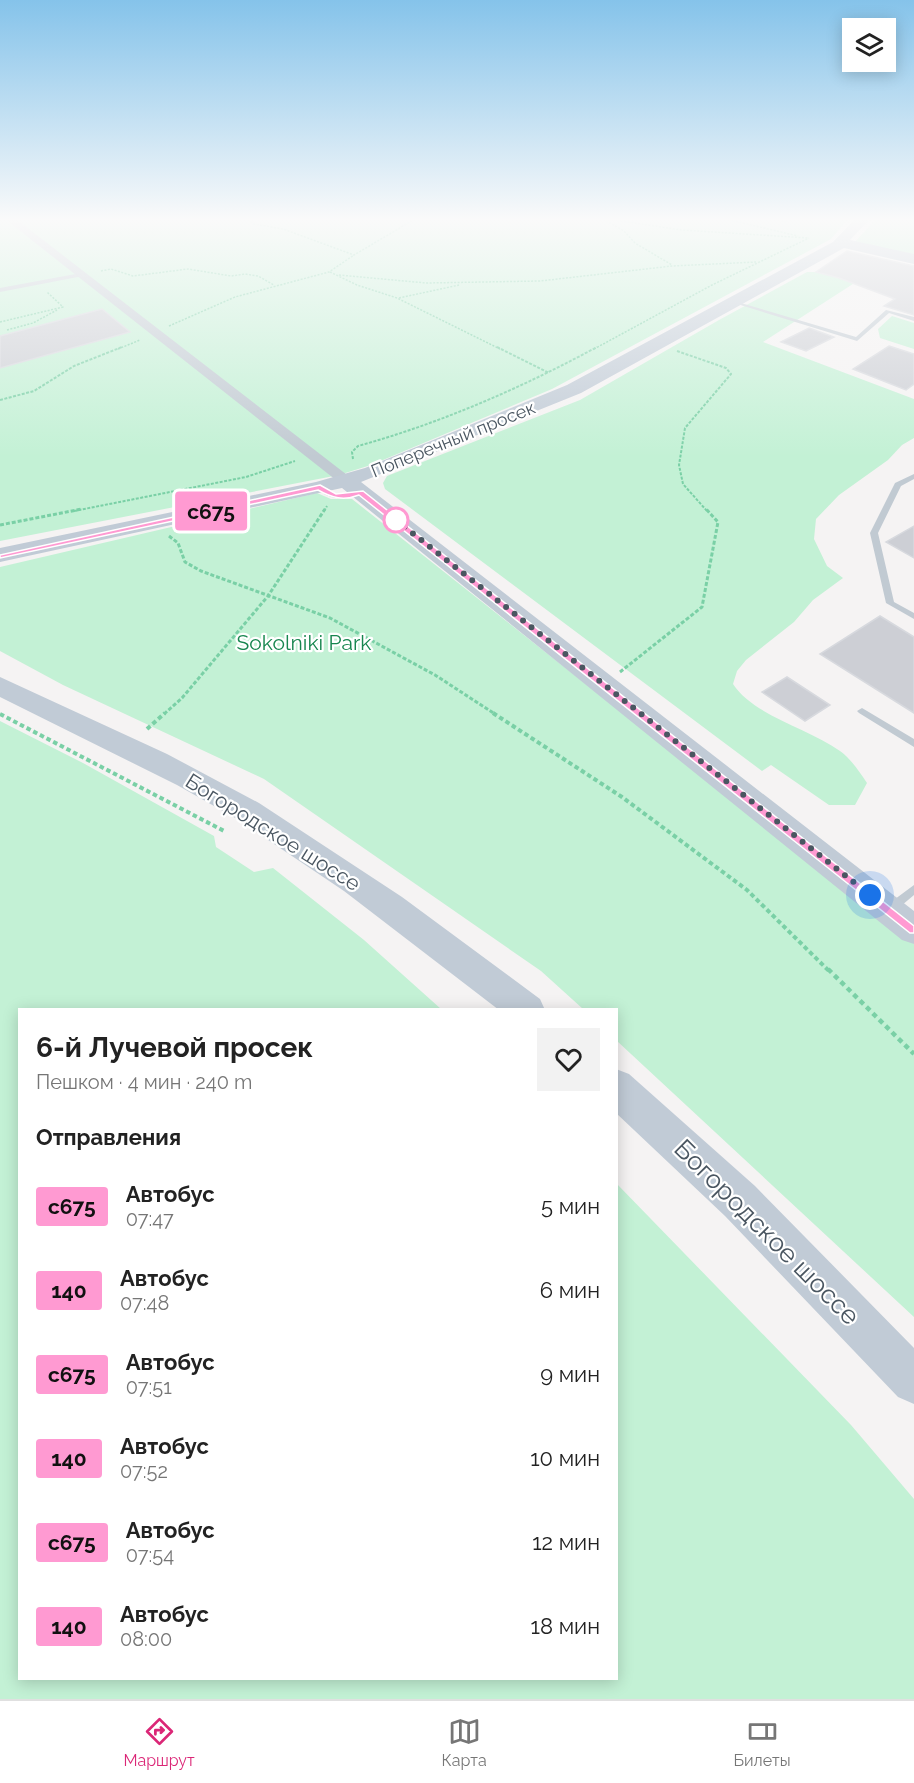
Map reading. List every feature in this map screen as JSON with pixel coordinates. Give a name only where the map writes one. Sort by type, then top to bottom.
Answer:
[{"type":"street","points":[[114,298],[160,331],[312,455],[914,930]]},
{"type":"street","name":"Поперечный просек","points":[[0,555],[325,495],[353,487],[557,396],[743,298]]},
{"type":"street","name":"Богородское шоссе","points":[[0,686],[183,776],[248,811],[344,872],[524,1008]]},
{"type":"street","name":"Богородское шоссе","points":[[618,1089],[740,1201],[914,1381]]},
{"type":"lane","points":[[736,302],[857,339],[888,311],[914,319]]},
{"type":"lane","points":[[914,476],[898,485],[874,533],[890,603],[914,616]]},
{"type":"lane","points":[[862,711],[914,744]]},
{"type":"lane","points":[[889,910],[914,889]]},
{"type":"path","points":[[54,298],[63,307]]},
{"type":"path","points":[[0,400],[34,391],[74,366],[232,298]]},
{"type":"path","points":[[398,298],[549,373]]},
{"type":"path","points":[[353,459],[352,452],[358,446],[404,434],[549,373],[690,298]]},
{"type":"path","points":[[2,322],[63,307]]},
{"type":"path","points":[[2,322],[9,329],[33,323],[63,307]]},
{"type":"path","points":[[620,673],[702,607],[717,522],[683,484],[679,465],[685,428],[731,374],[726,368],[668,348]]},
{"type":"path","points":[[0,525],[246,477],[312,455]]},
{"type":"path","points":[[147,729],[182,698],[268,596],[325,495]]},
{"type":"path","points":[[161,529],[178,543],[185,562],[201,571],[330,618],[435,675],[622,797],[747,890],[914,1054]]},
{"type":"path","points":[[0,714],[225,832]]},
{"type":"green space","points":[[0,298],[721,298],[552,389],[371,465],[339,475],[0,541]]},
{"type":"green space","points":[[759,298],[831,298],[763,342],[914,399],[914,438],[839,495],[816,519],[814,539],[827,566],[843,578],[813,600],[794,622],[746,660],[737,671],[733,684],[754,705],[827,743],[848,758],[867,783],[855,805],[829,805],[771,765],[762,771],[385,489],[383,483],[387,476],[580,400]]},
{"type":"green space","points":[[892,316],[914,323],[914,349],[880,338],[878,329]]},
{"type":"green space","name":"Sokolniki Park","points":[[317,493],[331,499],[352,499],[914,944],[914,1317],[618,1042],[618,1008],[582,1008],[541,971],[264,779],[63,685],[0,651],[0,567]]},
{"type":"green space","points":[[0,721],[83,763],[214,836],[216,847],[254,872],[273,868],[364,940],[440,1008],[18,1008],[18,1680],[618,1680],[618,1185],[851,1425],[914,1499],[914,1699],[0,1699]]},
{"type":"building","points":[[893,298],[914,298],[914,315],[884,306],[895,299]]},
{"type":"building","points":[[102,309],[130,332],[0,368],[0,336]]},
{"type":"building","points":[[809,328],[834,337],[806,351],[781,342]]},
{"type":"building","points":[[889,346],[914,354],[914,384],[906,390],[853,369]]},
{"type":"building","points":[[914,526],[914,558],[886,542]]},
{"type":"building","points":[[880,616],[914,637],[914,713],[820,654]]},
{"type":"building","points":[[787,677],[830,705],[805,721],[762,692]]},
{"type":"bus line","name":"с675","points":[[0,555],[320,488],[334,496],[350,496],[360,492],[914,930]]},
{"type":"route","points":[[396,520],[870,895]]}]
